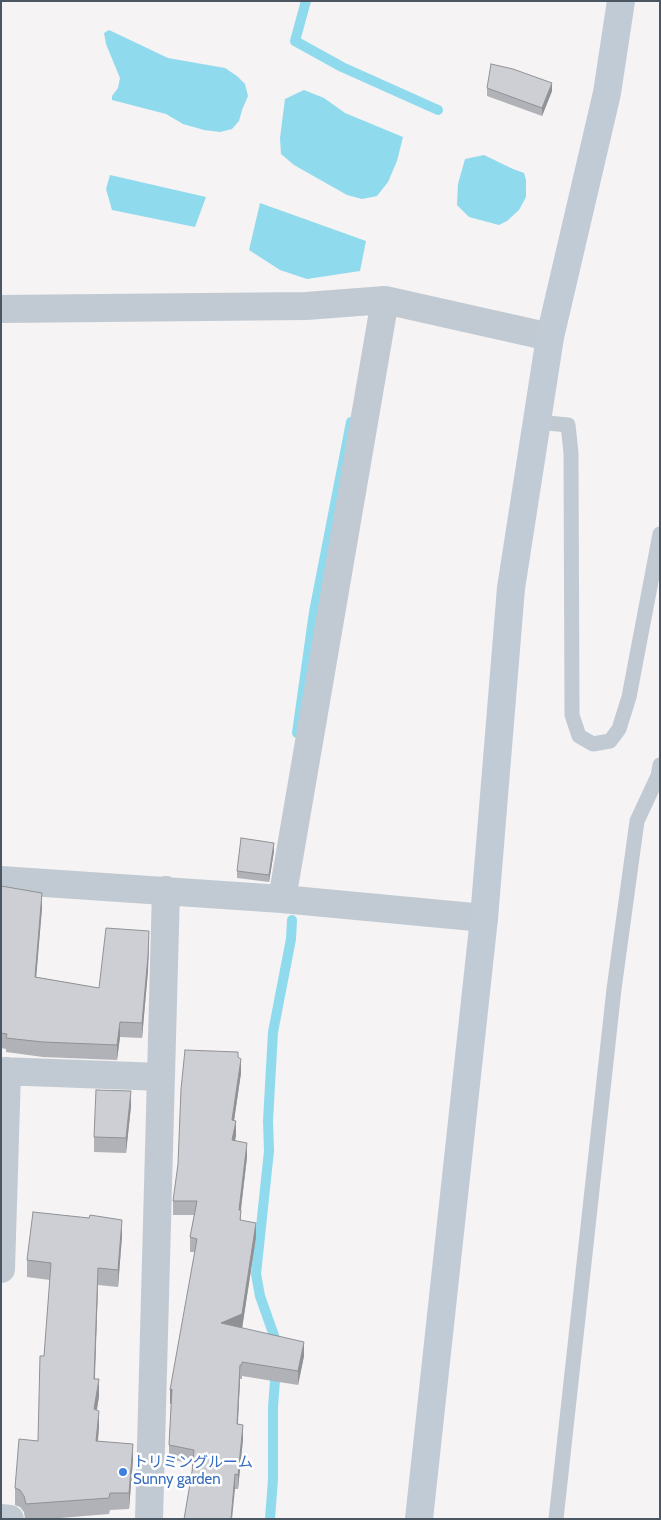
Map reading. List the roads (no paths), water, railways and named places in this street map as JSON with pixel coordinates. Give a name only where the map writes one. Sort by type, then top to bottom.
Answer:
[{"type":"street","points":[[418,1519],[484,918],[511,588],[550,337],[607,94],[621,1]]},
{"type":"street","points":[[1,309],[306,306],[384,300],[550,337]]},
{"type":"street","points":[[282,899],[384,300]]},
{"type":"street","points":[[1,880],[282,899],[484,918]]},
{"type":"street","points":[[148,1519],[166,890]]},
{"type":"street","points":[[1,1269],[4,1071],[161,1077]]},
{"type":"street","points":[[1,1518],[10,1519]]},
{"type":"lane","points":[[537,422],[568,425],[571,463],[572,715],[579,736],[593,744],[610,741],[619,729],[630,697],[660,534]]},
{"type":"lane","points":[[556,1519],[617,969],[637,821],[658,776],[660,765]]},
{"type":"water","points":[[109,30],[168,58],[225,68],[237,76],[245,84],[248,96],[239,121],[232,129],[220,132],[204,130],[183,124],[166,114],[112,100],[112,96],[118,88],[120,78],[106,44],[104,33]]},
{"type":"water","points":[[304,90],[324,98],[345,113],[403,137],[397,161],[388,182],[377,196],[362,199],[347,195],[294,165],[281,154],[280,138],[285,99]]},
{"type":"water","points":[[484,155],[524,173],[526,180],[526,197],[519,210],[507,221],[499,225],[469,217],[457,205],[458,184],[465,159]]},
{"type":"water","points":[[110,175],[206,197],[195,227],[112,210],[106,189]]},
{"type":"water","points":[[260,203],[366,241],[360,271],[307,279],[280,270],[249,250]]},
{"type":"waterway","points":[[306,1],[295,41],[342,67],[438,110]]},
{"type":"waterway","points":[[297,733],[314,612],[351,422]]},
{"type":"waterway","points":[[277,1348],[260,1296],[256,1274],[269,1151],[268,1121],[273,1032],[291,939],[292,920]]},
{"type":"waterway","points":[[270,1519],[276,1367]]},
{"type":"place","name":"トリミングルーム Sunny garden","points":[[123,1472]]}]
